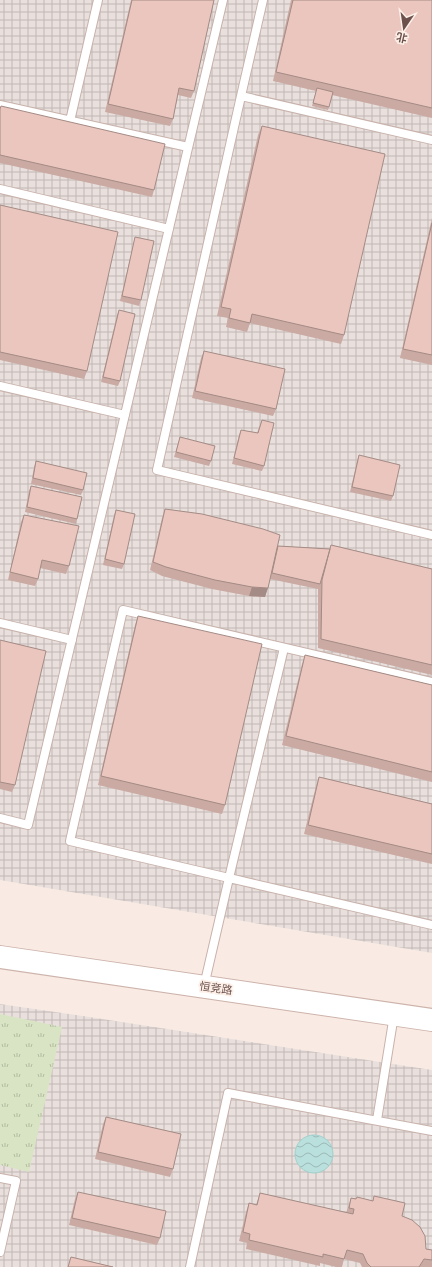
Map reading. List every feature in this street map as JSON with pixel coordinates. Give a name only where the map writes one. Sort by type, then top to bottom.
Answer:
[{"type":"street","name":"恒竞路","points":[[0,957],[432,1020]]},
{"type":"lane","points":[[70,121],[98,0]]},
{"type":"lane","points":[[0,818],[28,825],[223,0]]},
{"type":"lane","points":[[263,0],[240,96],[157,470],[432,535]]},
{"type":"lane","points":[[240,96],[432,140]]},
{"type":"lane","points":[[0,105],[188,147]]},
{"type":"lane","points":[[0,189],[169,229]]},
{"type":"lane","points":[[0,386],[125,415]]},
{"type":"lane","points":[[432,682],[123,610],[70,841],[432,925]]},
{"type":"lane","points":[[0,623],[72,640]]},
{"type":"lane","points":[[204,986],[284,648]]},
{"type":"lane","points":[[377,1120],[394,1014]]},
{"type":"lane","points":[[190,1267],[228,1093],[432,1130]]},
{"type":"lane","points":[[0,1178],[16,1181],[0,1252]]},
{"type":"shaded area","points":[[0,0],[432,0],[432,953],[0,880]]},
{"type":"shaded area","points":[[0,1004],[432,1070],[432,1267],[0,1267]]},
{"type":"green space","points":[[0,1014],[62,1027],[29,1172],[0,1165]]},
{"type":"water","points":[[310,1135],[318,1135],[325,1138],[330,1143],[333,1154],[330,1165],[325,1170],[318,1173],[310,1173],[303,1170],[298,1165],[295,1158],[295,1150],[298,1143],[303,1138]]},
{"type":"building","points":[[132,0],[214,0],[194,91],[179,88],[173,119],[108,104]]},
{"type":"building","points":[[293,0],[432,0],[432,108],[276,72]]},
{"type":"building","points":[[317,88],[333,92],[329,107],[313,103]]},
{"type":"building","points":[[1,106],[165,144],[154,190],[0,155]]},
{"type":"building","points":[[262,126],[385,154],[344,335],[252,314],[250,323],[229,318],[231,309],[221,307]]},
{"type":"building","points":[[0,205],[118,232],[87,371],[0,352]]},
{"type":"building","points":[[432,223],[432,355],[403,349]]},
{"type":"building","points":[[135,237],[154,241],[141,300],[122,296]]},
{"type":"building","points":[[119,310],[135,314],[120,381],[103,377]]},
{"type":"building","points":[[204,351],[285,369],[276,409],[195,391]]},
{"type":"building","points":[[262,420],[274,423],[264,466],[234,458],[241,430],[258,433]]},
{"type":"building","points":[[180,437],[215,446],[211,461],[176,452]]},
{"type":"building","points":[[359,455],[400,465],[393,496],[352,487]]},
{"type":"building","points":[[36,461],[87,473],[83,490],[33,478]]},
{"type":"building","points":[[31,486],[82,497],[77,519],[27,507]]},
{"type":"building","points":[[165,509],[202,514],[263,529],[280,535],[268,588],[252,587],[215,580],[153,562]]},
{"type":"building","points":[[116,510],[135,514],[124,564],[105,559]]},
{"type":"building","points":[[24,515],[79,526],[69,566],[42,560],[38,579],[10,572]]},
{"type":"building","points":[[331,545],[432,569],[432,665],[321,639],[322,580]]},
{"type":"building","points":[[278,546],[330,549],[320,584],[272,573]]},
{"type":"building","points":[[138,616],[262,644],[225,805],[101,776]]},
{"type":"building","points":[[0,640],[46,651],[15,785],[0,782]]},
{"type":"building","points":[[305,655],[432,685],[432,772],[286,736]]},
{"type":"building","points":[[319,777],[432,804],[432,854],[308,825]]},
{"type":"building","points":[[106,1117],[181,1134],[173,1169],[98,1152]]},
{"type":"building","points":[[78,1192],[166,1211],[160,1238],[72,1218]]},
{"type":"building","points":[[260,1193],[353,1214],[354,1209],[349,1208],[351,1198],[356,1199],[357,1197],[373,1201],[374,1196],[405,1203],[402,1216],[412,1220],[420,1227],[425,1236],[426,1249],[432,1250],[432,1260],[424,1259],[419,1267],[371,1267],[367,1263],[363,1254],[347,1250],[344,1259],[323,1254],[323,1257],[249,1240],[250,1234],[243,1232],[249,1203],[257,1205]]},
{"type":"building","points":[[71,1257],[113,1267],[68,1267]]}]
